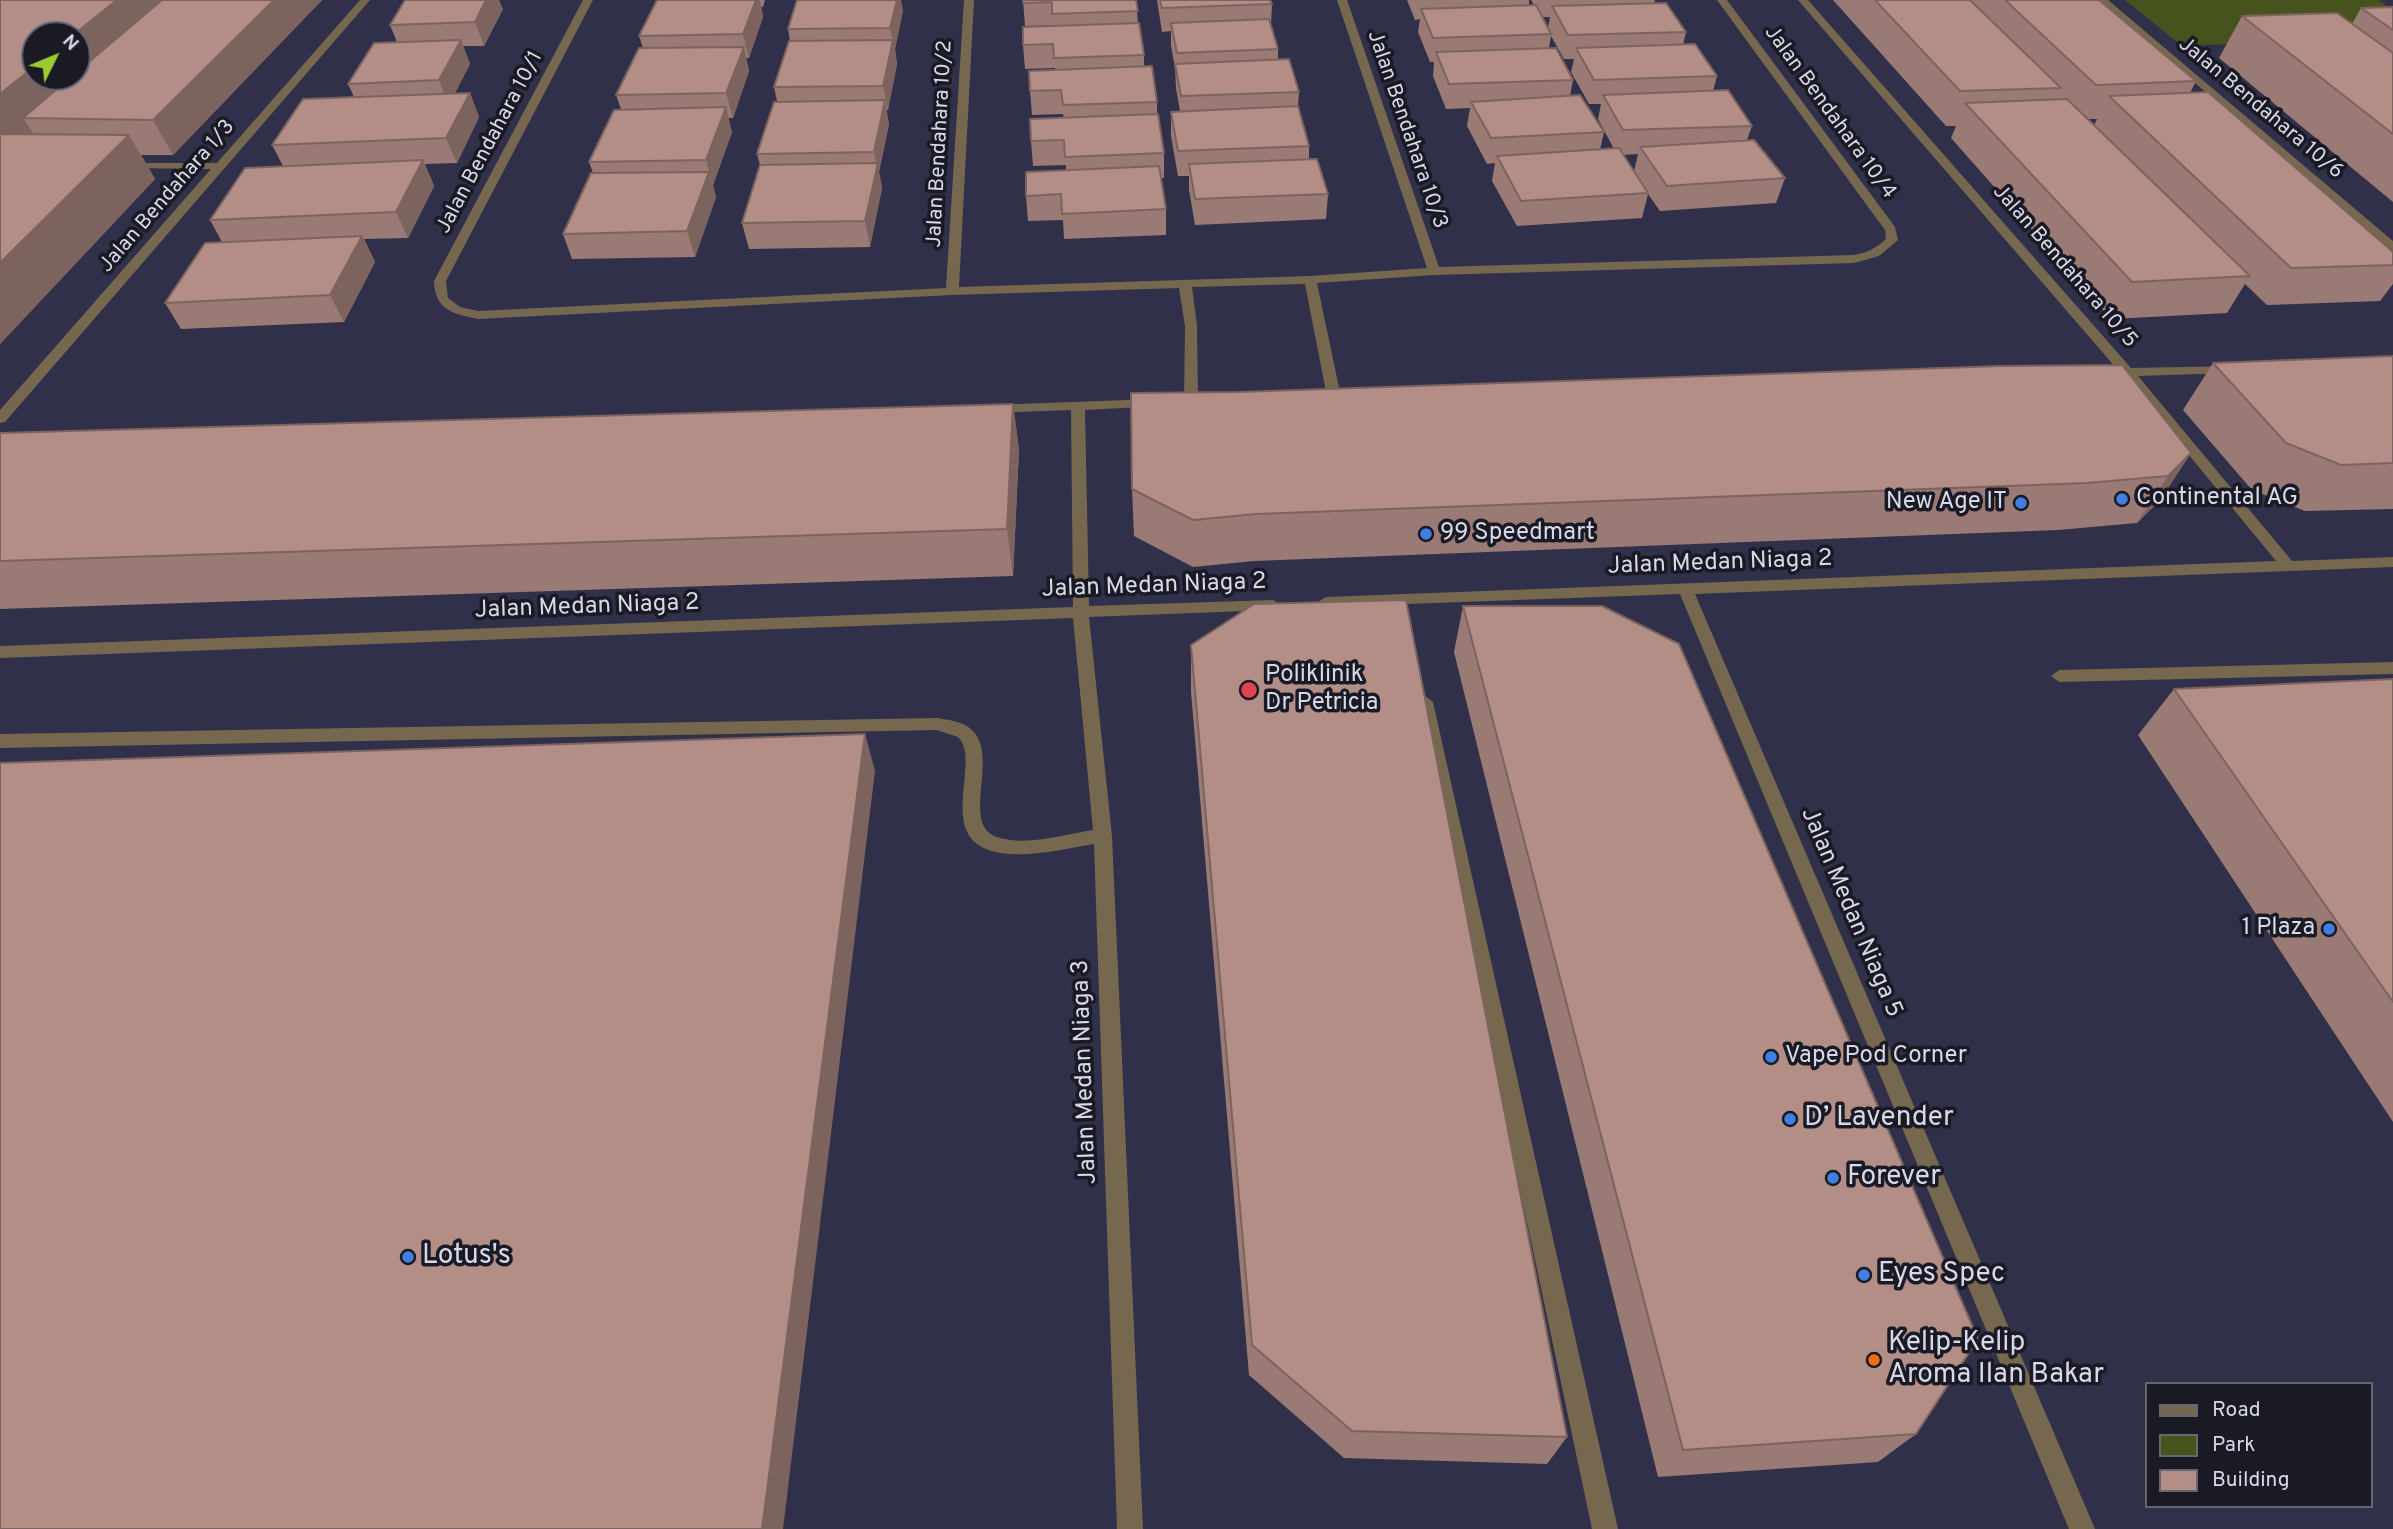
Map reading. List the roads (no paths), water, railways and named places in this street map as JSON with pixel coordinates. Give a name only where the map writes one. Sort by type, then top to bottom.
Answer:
[{"type":"street","name":"Jalan Bendahara 1/3","points":[[0,419],[365,0]]},
{"type":"street","name":"Jalan Bendahara 10/1","points":[[588,0],[440,281],[439,294],[445,305],[478,315],[952,291]]},
{"type":"street","name":"Jalan Bendahara 10/2","points":[[952,291],[969,0]]},
{"type":"street","name":"Jalan Bendahara 10/3","points":[[1342,0],[1434,271]]},
{"type":"street","name":"Jalan Bendahara 10/4","points":[[1434,271],[1854,259],[1871,256],[1884,249],[1892,240],[1891,230],[1722,0]]},
{"type":"street","name":"Jalan Bendahara 10/5","points":[[1803,0],[2128,373],[2288,566]]},
{"type":"street","name":"Jalan Bendahara 10/6","points":[[2102,0],[2393,247]]},
{"type":"street","points":[[113,164],[219,166]]},
{"type":"street","points":[[952,291],[1310,280],[1434,271]]},
{"type":"street","points":[[1310,280],[1334,397]]},
{"type":"street","points":[[981,409],[1185,402],[1191,326],[1185,285]]},
{"type":"street","points":[[2086,374],[2253,369]]},
{"type":"street","name":"Jalan Medan Niaga 3","points":[[1078,406],[1081,613],[1103,836],[1130,1529]]},
{"type":"street","name":"Jalan Medan Niaga 2","points":[[0,652],[1302,603],[1404,606],[1685,588],[2393,562]]},
{"type":"street","name":"Jalan Medan Niaga 5","points":[[1685,588],[2081,1529]]},
{"type":"street","points":[[2059,676],[2393,668]]},
{"type":"street","points":[[1420,681],[1605,1529]]},
{"type":"street","points":[[0,741],[937,724],[956,728],[970,738],[974,752],[971,816],[977,833],[994,845],[1018,846],[1103,836]]},
{"type":"place","name":"Continental AG","points":[[2122,499]]},
{"type":"place","name":"New Age IT","points":[[2021,503]]},
{"type":"place","name":"99 Speedmart","points":[[1426,534]]},
{"type":"place","name":"Poliklinik Dr Petricia","points":[[1249,690]]},
{"type":"place","name":"1 Plaza","points":[[2329,929]]},
{"type":"place","name":"Vape Pod Corner","points":[[1771,1057]]},
{"type":"place","name":"D’ Lavender","points":[[1790,1119]]},
{"type":"place","name":"Forever","points":[[1833,1178]]},
{"type":"place","name":"Lotus's","points":[[408,1257]]},
{"type":"place","name":"Eyes Spec","points":[[1864,1275]]},
{"type":"place","name":"Kelip-Kelip Aroma Ilan Bakar","points":[[1874,1360]]}]
